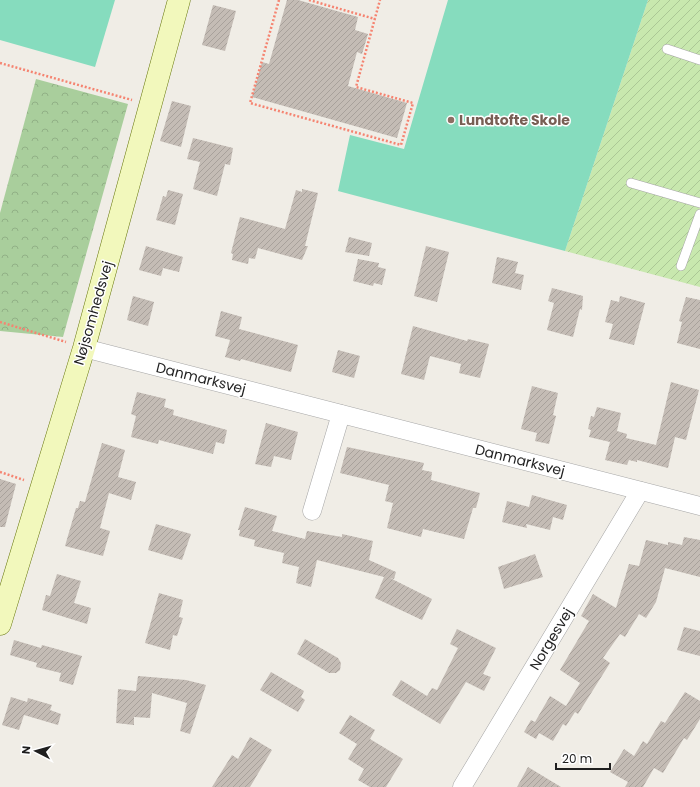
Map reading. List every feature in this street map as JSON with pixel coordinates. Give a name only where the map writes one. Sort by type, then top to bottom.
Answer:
[{"type":"street","name":"Nøjsomhedsvej","points":[[0,624],[84,348],[179,0]]},
{"type":"street","name":"Danmarksvej","points":[[84,348],[700,506]]},
{"type":"street","points":[[312,511],[341,414]]},
{"type":"street","name":"Norgesvej","points":[[462,787],[640,491]]},
{"type":"lane","points":[[667,49],[700,60]]},
{"type":"lane","points":[[631,183],[700,203]]},
{"type":"lane","points":[[681,266],[700,214]]},
{"type":"path","points":[[279,0],[250,103],[401,145],[413,103],[356,87],[380,0]]},
{"type":"path","points":[[308,0],[375,18]]},
{"type":"path","points":[[0,63],[150,106]]},
{"type":"path","points":[[0,322],[84,348]]},
{"type":"path","points":[[0,472],[42,486]]},
{"type":"green space","points":[[0,0],[115,0],[95,67],[0,40]]},
{"type":"green space","name":"Lundtofte Skole","points":[[448,0],[648,0],[565,251],[338,191],[350,135],[404,149]]},
{"type":"green space","points":[[648,0],[700,0],[700,287],[565,251]]},
{"type":"green space","points":[[36,79],[128,104],[63,337],[0,331],[0,213]]},
{"type":"building","points":[[287,0],[298,0],[358,17],[355,30],[368,34],[362,54],[357,52],[348,86],[407,103],[397,138],[252,97],[262,62],[269,64]]},
{"type":"building","points":[[213,5],[236,11],[225,51],[202,45]]},
{"type":"building","points":[[172,101],[191,106],[181,147],[160,141]]},
{"type":"building","points":[[193,138],[233,148],[230,165],[225,164],[217,196],[193,189],[200,162],[187,159]]},
{"type":"building","points":[[302,189],[318,193],[305,246],[308,246],[302,260],[258,248],[255,259],[249,258],[248,264],[232,260],[233,254],[231,253],[240,217],[285,229],[296,190],[302,192]]},
{"type":"building","points":[[168,190],[183,194],[175,225],[156,220],[163,196],[166,197]]},
{"type":"building","points":[[349,237],[372,243],[369,256],[345,252]]},
{"type":"building","points":[[146,246],[183,257],[179,272],[163,268],[161,276],[139,270]]},
{"type":"building","points":[[426,246],[449,252],[437,302],[414,296]]},
{"type":"building","points":[[497,257],[518,262],[515,273],[524,275],[521,290],[492,283]]},
{"type":"building","points":[[358,259],[379,263],[378,267],[386,269],[382,285],[374,283],[373,286],[353,281]]},
{"type":"building","points":[[552,288],[583,296],[582,310],[580,309],[573,337],[547,330],[554,303],[548,301]]},
{"type":"building","points":[[133,296],[154,302],[148,326],[127,320]]},
{"type":"building","points":[[620,296],[645,303],[634,345],[609,339],[613,324],[605,322],[611,300],[619,302]]},
{"type":"building","points":[[686,297],[700,300],[700,349],[677,343],[682,322],[679,321]]},
{"type":"building","points":[[221,311],[242,317],[239,329],[298,345],[291,372],[241,359],[240,361],[225,357],[230,340],[215,336]]},
{"type":"building","points":[[413,326],[467,341],[468,339],[489,344],[480,378],[459,373],[461,364],[430,356],[424,380],[401,374]]},
{"type":"building","points":[[338,350],[360,356],[354,378],[332,372]]},
{"type":"building","points":[[671,382],[699,390],[686,440],[675,437],[668,468],[637,460],[637,462],[629,460],[627,465],[605,460],[610,442],[589,437],[591,430],[588,429],[591,416],[594,417],[597,407],[621,413],[617,431],[627,434],[626,438],[656,445]]},
{"type":"building","points":[[532,386],[558,393],[553,415],[556,416],[549,444],[535,441],[537,433],[521,429]]},
{"type":"building","points":[[137,392],[166,399],[164,407],[174,410],[173,415],[227,430],[224,444],[216,442],[213,454],[159,440],[158,444],[131,437],[136,416],[131,414]]},
{"type":"building","points":[[266,423],[298,432],[291,460],[274,456],[271,467],[255,464]]},
{"type":"building","points":[[102,443],[125,450],[118,477],[136,482],[131,500],[109,493],[100,528],[110,531],[103,556],[65,546],[76,508],[78,508],[80,501],[85,502]]},
{"type":"building","points":[[347,447],[424,463],[422,470],[432,472],[431,480],[480,493],[476,508],[473,508],[464,539],[423,529],[421,537],[387,528],[393,503],[385,501],[389,485],[340,473]]},
{"type":"building","points":[[0,479],[16,484],[5,527],[0,527]]},
{"type":"building","points":[[532,495],[567,505],[563,520],[553,517],[550,530],[526,524],[527,528],[502,522],[507,501],[529,507]]},
{"type":"building","points":[[245,507],[277,516],[272,531],[305,539],[307,531],[342,537],[342,534],[373,541],[369,560],[396,572],[394,579],[390,578],[432,599],[422,620],[375,598],[384,577],[317,560],[311,587],[296,583],[299,567],[282,563],[284,553],[254,546],[255,540],[239,536],[240,530],[238,530]]},
{"type":"building","points":[[156,524],[191,534],[182,560],[148,550]]},
{"type":"building","points":[[684,537],[700,540],[700,577],[665,568],[656,602],[646,618],[639,614],[625,637],[620,634],[603,658],[610,663],[578,714],[575,712],[566,726],[563,724],[553,741],[539,733],[536,739],[524,732],[531,720],[535,722],[550,696],[566,706],[580,683],[560,670],[589,621],[581,616],[593,594],[616,608],[629,564],[639,566],[646,540],[668,545],[668,542],[682,545]]},
{"type":"building","points":[[535,554],[543,577],[504,589],[498,567]]},
{"type":"building","points":[[57,574],[81,581],[74,603],[91,608],[87,624],[42,610],[46,595],[50,596]]},
{"type":"building","points":[[159,593],[183,600],[179,617],[183,618],[177,636],[173,635],[170,650],[145,643]]},
{"type":"building","points":[[684,627],[700,631],[700,656],[677,650]]},
{"type":"building","points":[[457,629],[496,648],[483,674],[491,677],[484,691],[466,682],[440,724],[392,695],[401,680],[427,696],[432,688],[437,690],[458,648],[450,644]]},
{"type":"building","points":[[305,639],[338,658],[341,663],[340,670],[336,673],[329,673],[297,654]]},
{"type":"building","points":[[14,640],[41,648],[42,645],[82,656],[73,685],[59,681],[61,673],[36,667],[37,663],[10,655]]},
{"type":"building","points":[[271,672],[304,691],[301,697],[305,700],[298,712],[260,690]]},
{"type":"building","points":[[138,676],[186,680],[206,685],[190,734],[180,731],[187,703],[152,693],[150,718],[134,717],[134,725],[116,723],[118,689],[136,691]]},
{"type":"building","points":[[685,692],[700,701],[700,719],[687,740],[684,738],[663,773],[654,768],[643,787],[625,787],[628,782],[610,772],[624,749],[634,756],[643,741],[647,744],[661,721],[665,723]]},
{"type":"building","points":[[11,697],[27,702],[28,698],[52,705],[50,710],[61,714],[58,725],[24,715],[19,730],[2,725]]},
{"type":"building","points":[[350,715],[375,730],[370,739],[403,759],[386,787],[370,787],[358,780],[364,769],[348,759],[357,744],[339,733]]},
{"type":"building","points":[[250,737],[272,750],[250,787],[212,787],[232,755],[238,759]]},
{"type":"building","points":[[528,767],[561,787],[517,787]]},
{"type":"place","name":"Lundtofte Skole","points":[[451,120]]}]
